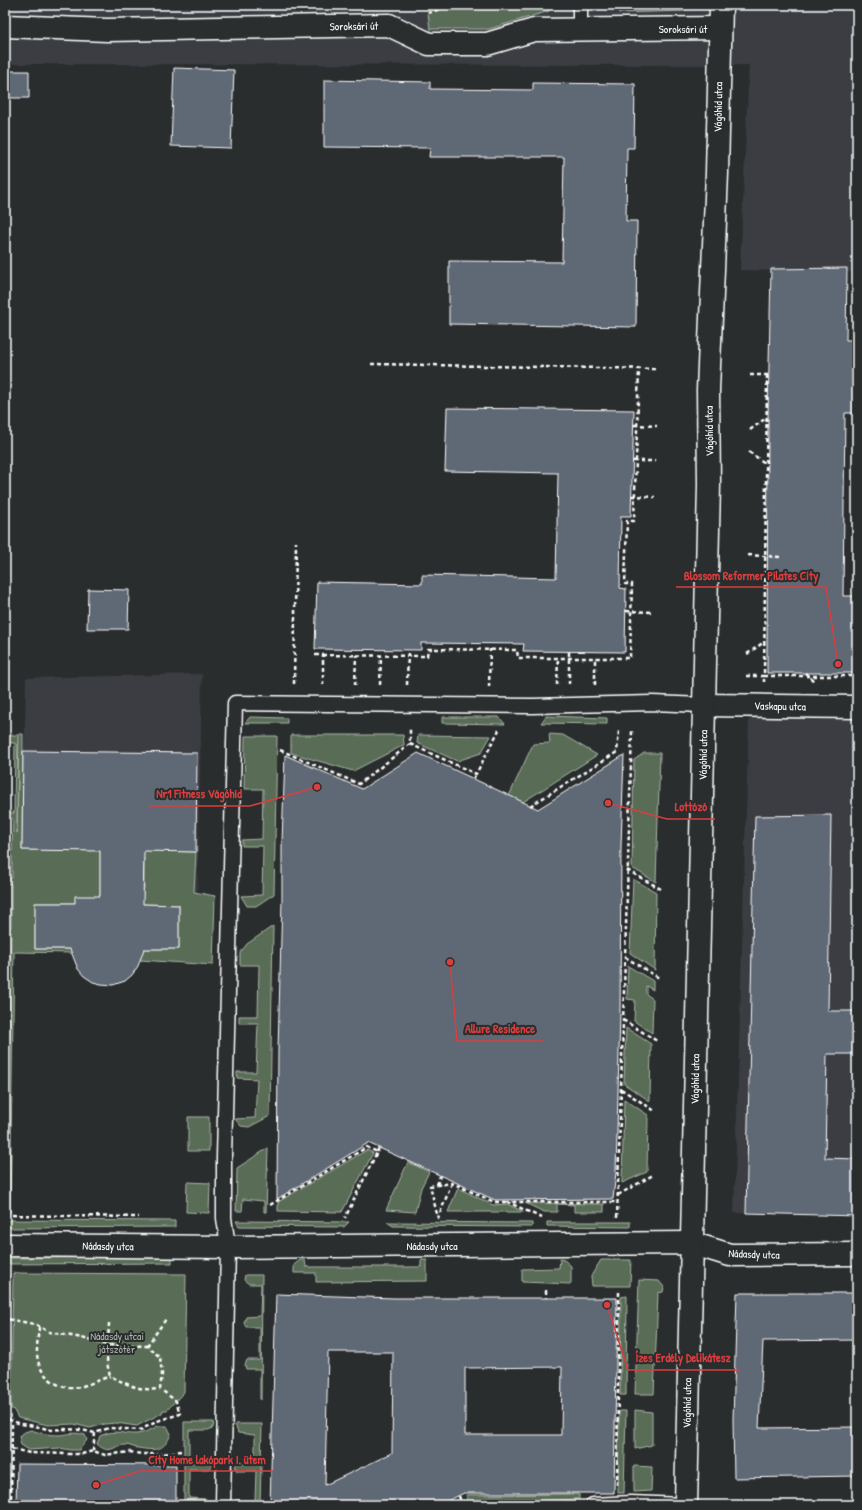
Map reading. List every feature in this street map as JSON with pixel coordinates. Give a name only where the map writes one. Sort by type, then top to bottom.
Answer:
[{"type":"street","name":"Vágóhíd utca","points":[[686,1505],[709,485],[708,390],[721,5]]},
{"type":"street","name":"Soroksári út","points":[[5,26],[106,30],[389,25],[428,44],[487,44],[534,30],[720,28]]},
{"type":"street","name":"Vaskapu utca","points":[[703,705],[857,707]]},
{"type":"street","name":"Nádasdy utca","points":[[5,1245],[228,1247],[691,1243],[730,1255],[857,1254]]},
{"type":"lane","points":[[580,5],[580,29]]},
{"type":"lane","points":[[223,1505],[228,1247],[224,1218],[224,1157],[235,703],[563,705],[652,703],[703,705]]},
{"type":"lane","points":[[594,1505],[617,1503],[682,1505]]},
{"type":"path","points":[[428,13],[452,5]]},
{"type":"path","points":[[371,364],[658,368]]},
{"type":"path","points":[[315,655],[427,656],[428,649],[490,649],[517,650],[518,658],[630,658],[632,584],[625,584],[626,521],[634,521],[633,496],[638,425],[639,368]]},
{"type":"path","points":[[750,375],[768,375],[766,418],[764,684]]},
{"type":"path","points":[[750,430],[766,418]]},
{"type":"path","points":[[634,425],[657,426]]},
{"type":"path","points":[[749,452],[766,463]]},
{"type":"path","points":[[635,461],[656,461]]},
{"type":"path","points":[[633,496],[655,497]]},
{"type":"path","points":[[294,704],[296,542]]},
{"type":"path","points":[[748,555],[780,557]]},
{"type":"path","points":[[626,611],[654,612]]},
{"type":"path","points":[[747,654],[764,642]]},
{"type":"path","points":[[489,705],[490,649]]},
{"type":"path","points":[[407,704],[408,650]]},
{"type":"path","points":[[563,705],[569,652]]},
{"type":"path","points":[[322,704],[323,656]]},
{"type":"path","points":[[355,704],[356,656]]},
{"type":"path","points":[[379,704],[381,656]]},
{"type":"path","points":[[558,658],[563,705]]},
{"type":"path","points":[[595,658],[595,704]]},
{"type":"path","points":[[805,673],[819,685]]},
{"type":"path","points":[[746,676],[857,676]]},
{"type":"path","points":[[410,728],[410,744]]},
{"type":"path","points":[[473,779],[499,730]]},
{"type":"path","points":[[530,806],[617,752],[619,731]]},
{"type":"path","points":[[617,1218],[632,731]]},
{"type":"path","points":[[280,750],[359,784],[410,744]]},
{"type":"path","points":[[410,744],[476,774]]},
{"type":"path","points":[[627,870],[661,889]]},
{"type":"path","points":[[625,957],[659,978]]},
{"type":"path","points":[[623,1020],[657,1041]]},
{"type":"path","points":[[621,1089],[655,1111]]},
{"type":"path","points":[[270,1205],[367,1147],[378,1152]]},
{"type":"path","points":[[345,1218],[379,1148]]},
{"type":"path","points":[[618,1195],[653,1175]]},
{"type":"path","points":[[437,1185],[440,1176]]},
{"type":"path","points":[[452,1183],[438,1218],[430,1186],[452,1183],[494,1202],[618,1202]]},
{"type":"path","points":[[508,1202],[542,1218]]},
{"type":"path","points":[[5,1215],[139,1217]]},
{"type":"path","points":[[5,1390],[8,1269]]},
{"type":"path","points":[[546,1290],[546,1298]]},
{"type":"path","points":[[617,1503],[619,1290]]},
{"type":"path","points":[[7,1319],[27,1323],[48,1332],[82,1338],[107,1345],[147,1346],[160,1357],[162,1374],[160,1389]]},
{"type":"path","points":[[147,1346],[166,1319]]},
{"type":"path","points":[[109,1323],[107,1364],[110,1376]]},
{"type":"path","points":[[5,1413],[12,1421],[21,1424],[51,1430],[82,1430],[95,1433],[109,1428],[140,1430],[160,1420],[180,1414],[176,1401],[160,1389],[148,1390],[137,1388],[110,1376],[80,1386],[68,1388],[55,1383],[45,1376],[39,1366],[37,1349],[39,1327]]},
{"type":"path","points":[[11,1505],[12,1421]]},
{"type":"path","points":[[93,1451],[95,1433]]},
{"type":"path","points":[[12,1449],[30,1453],[82,1454],[93,1451],[105,1455],[130,1452],[141,1454],[163,1454],[181,1451]]},
{"type":"path","points":[[459,1496],[462,1505]]},
{"type":"shaded area","points":[[5,5],[857,5],[857,272],[740,270],[749,65],[5,64]]},
{"type":"shaded area","points":[[202,674],[196,955],[11,946],[25,731],[26,678]]},
{"type":"shaded area","points":[[749,714],[857,714],[857,1214],[734,1213]]},
{"type":"green space","points":[[427,5],[550,5],[549,11],[489,29],[430,29]]},
{"type":"green space","points":[[619,5],[689,5],[685,11],[619,13]]},
{"type":"green space","points":[[546,716],[607,718],[607,724],[541,723]]},
{"type":"green space","points":[[250,717],[287,718],[287,723],[245,723]]},
{"type":"green space","points":[[442,717],[499,717],[505,724],[442,723]]},
{"type":"green space","points":[[19,734],[23,734],[22,850],[100,850],[100,896],[75,903],[35,903],[35,949],[75,949],[74,953],[14,952],[10,1213],[5,1213],[7,1159],[5,1159],[5,1154],[7,1154],[9,1091],[5,1090],[5,1086],[9,1086],[10,1043],[5,1042],[5,1038],[10,1038],[9,987],[5,987],[5,982],[10,982],[11,932],[5,932],[5,927],[11,927],[11,884],[5,883],[5,878],[12,878],[12,856],[5,856],[5,851],[12,851],[13,819],[5,818],[5,813],[14,813],[15,743],[5,743],[5,735],[18,735],[17,833]]},
{"type":"green space","points":[[549,734],[563,735],[597,755],[523,802],[509,796],[533,744],[550,743]]},
{"type":"green space","points":[[291,735],[403,735],[404,745],[353,771],[291,753]]},
{"type":"green space","points":[[418,735],[491,736],[481,753],[457,761],[417,743]]},
{"type":"green space","points":[[245,736],[277,736],[274,894],[256,906],[247,906],[241,896],[262,895],[263,846],[242,846],[242,840],[262,839],[263,789],[244,789]]},
{"type":"green space","points":[[644,753],[660,753],[656,882],[632,868],[634,760]]},
{"type":"green space","points":[[133,850],[196,852],[194,892],[215,896],[213,965],[140,960],[141,949],[179,949],[179,905],[141,904],[144,888],[144,859]]},
{"type":"green space","points":[[633,879],[656,892],[655,970],[630,953]]},
{"type":"green space","points":[[273,926],[270,1116],[249,1127],[241,1126],[235,1119],[255,1118],[257,1079],[237,1078],[237,1072],[256,1072],[258,1023],[239,1023],[239,1016],[258,1016],[259,965],[240,965],[240,953],[247,944]]},
{"type":"green space","points":[[628,966],[653,981],[653,990],[646,986],[646,994],[653,999],[652,1033],[634,1021],[635,1000],[627,999]]},
{"type":"green space","points":[[626,1028],[651,1044],[650,1101],[624,1084]]},
{"type":"green space","points":[[624,1099],[648,1115],[647,1172],[622,1183]]},
{"type":"green space","points":[[188,1117],[209,1117],[209,1151],[188,1151]]},
{"type":"green space","points":[[268,1148],[266,1212],[264,1212],[264,1201],[243,1199],[242,1211],[236,1211],[237,1168]]},
{"type":"green space","points":[[367,1150],[373,1153],[342,1212],[278,1211],[278,1202]]},
{"type":"green space","points":[[408,1162],[429,1172],[421,1188],[415,1212],[386,1210]]},
{"type":"green space","points":[[187,1182],[210,1183],[209,1213],[186,1212]]},
{"type":"green space","points":[[458,1188],[493,1205],[507,1204],[524,1212],[448,1212]]},
{"type":"green space","points":[[525,1203],[604,1204],[604,1212],[574,1212],[574,1205],[557,1204],[557,1212],[544,1212]]},
{"type":"green space","points":[[5,1220],[175,1221],[175,1227],[7,1228],[5,1227]]},
{"type":"green space","points":[[236,1221],[349,1222],[344,1227],[239,1226]]},
{"type":"green space","points":[[387,1222],[532,1223],[532,1227],[393,1226]]},
{"type":"green space","points":[[547,1222],[630,1222],[630,1227],[547,1226]]},
{"type":"green space","points":[[172,1257],[172,1263],[5,1264],[9,1258]]},
{"type":"green space","points":[[560,1259],[564,1260],[571,1266],[571,1284],[522,1282],[522,1269],[559,1268]]},
{"type":"green space","points":[[300,1260],[305,1260],[306,1267],[421,1267],[421,1260],[427,1260],[427,1281],[316,1282],[316,1273],[294,1273],[294,1265]]},
{"type":"green space","points":[[601,1260],[631,1260],[630,1286],[592,1286],[591,1276]]},
{"type":"green space","name":"Nádasdy utcai játszótér","points":[[13,1273],[186,1274],[184,1392],[167,1410],[163,1410],[162,1413],[137,1426],[116,1423],[90,1428],[74,1424],[48,1425],[18,1418],[13,1409],[11,1409]]},
{"type":"green space","points":[[245,1275],[262,1275],[261,1400],[260,1369],[246,1369],[245,1365],[247,1360],[260,1360],[260,1327],[246,1327],[244,1323],[246,1317],[260,1316],[261,1284],[249,1284],[244,1280]]},
{"type":"green space","points":[[639,1280],[659,1281],[664,1287],[663,1292],[658,1293],[654,1394],[635,1394]]},
{"type":"green space","points":[[627,1296],[626,1395],[620,1395],[621,1297]]},
{"type":"green space","points":[[635,1410],[652,1412],[652,1445],[635,1449]]},
{"type":"green space","points":[[619,1411],[626,1411],[624,1493],[618,1493]]},
{"type":"green space","points":[[184,1422],[214,1422],[213,1428],[208,1430],[189,1430],[189,1461],[209,1461],[212,1466],[208,1469],[189,1469],[189,1498],[206,1499],[208,1503],[205,1505],[184,1505]]},
{"type":"green space","points":[[235,1424],[262,1424],[260,1505],[235,1505],[236,1500],[255,1500],[256,1471],[237,1471],[235,1466],[238,1463],[255,1463],[255,1435],[238,1433]]},
{"type":"green space","points":[[158,1426],[167,1426],[171,1434],[165,1444],[159,1448],[144,1449],[129,1445],[122,1445],[108,1450],[97,1444],[100,1436],[111,1432],[137,1434],[146,1432]]},
{"type":"green space","points":[[31,1430],[54,1435],[74,1433],[81,1434],[85,1435],[87,1440],[79,1450],[60,1448],[29,1450],[21,1445],[19,1436]]},
{"type":"green space","points":[[634,1466],[652,1467],[651,1491],[634,1492]]},
{"type":"green space","points":[[579,1494],[579,1499],[468,1504],[466,1495]]},
{"type":"building","points":[[174,68],[234,70],[231,148],[171,146]]},
{"type":"building","points":[[5,71],[29,71],[29,98],[5,98]]},
{"type":"building","points":[[324,80],[430,82],[430,89],[533,90],[533,83],[635,84],[634,148],[627,148],[626,221],[637,221],[636,327],[449,324],[449,261],[562,262],[564,157],[429,157],[430,148],[324,147]]},
{"type":"building","points":[[847,268],[846,340],[857,340],[857,413],[845,413],[843,596],[857,596],[857,673],[767,673],[768,412],[771,269]]},
{"type":"building","points":[[447,408],[634,410],[631,516],[621,516],[620,588],[626,589],[625,652],[523,651],[524,644],[421,643],[421,650],[315,649],[317,582],[422,584],[422,575],[556,578],[558,473],[445,471]]},
{"type":"building","points":[[88,589],[129,590],[128,629],[87,629]]},
{"type":"building","points":[[23,751],[197,753],[196,852],[144,851],[143,904],[179,905],[179,949],[144,949],[138,966],[132,975],[125,981],[113,985],[93,982],[84,976],[78,969],[70,949],[35,949],[35,903],[75,903],[75,896],[100,896],[100,851],[22,850]]},
{"type":"building","points":[[418,753],[538,809],[624,755],[621,846],[620,1012],[616,1172],[613,1199],[495,1200],[368,1143],[277,1199],[278,1050],[285,755],[362,789]]},
{"type":"building","points":[[831,815],[828,1011],[857,1011],[857,1054],[827,1054],[825,1158],[857,1159],[857,1216],[746,1213],[755,816]]},
{"type":"building","points":[[737,1293],[857,1293],[857,1340],[763,1341],[759,1428],[857,1427],[857,1476],[734,1478],[733,1419]]},
{"type":"building","points":[[276,1294],[394,1298],[617,1298],[614,1493],[464,1493],[439,1505],[270,1505]],"holes":[[[328,1352],[393,1352],[392,1453],[325,1485]],[[562,1367],[561,1435],[465,1435],[465,1368]]]},
{"type":"building","points":[[17,1464],[176,1465],[176,1505],[16,1505]]},
{"type":"place","name":"Blossom Reformer Pilates City","points":[[838,664]]},
{"type":"place","name":"Nr1 Fitness Vágóhíd","points":[[317,787]]},
{"type":"place","name":"Lottózó","points":[[608,803]]},
{"type":"place","name":"Allure Residence","points":[[450,962]]},
{"type":"place","name":"Ízes Erdély Delikátesz","points":[[607,1305]]},
{"type":"place","name":"City Home lakópark I. ütem","points":[[96,1485]]}]
